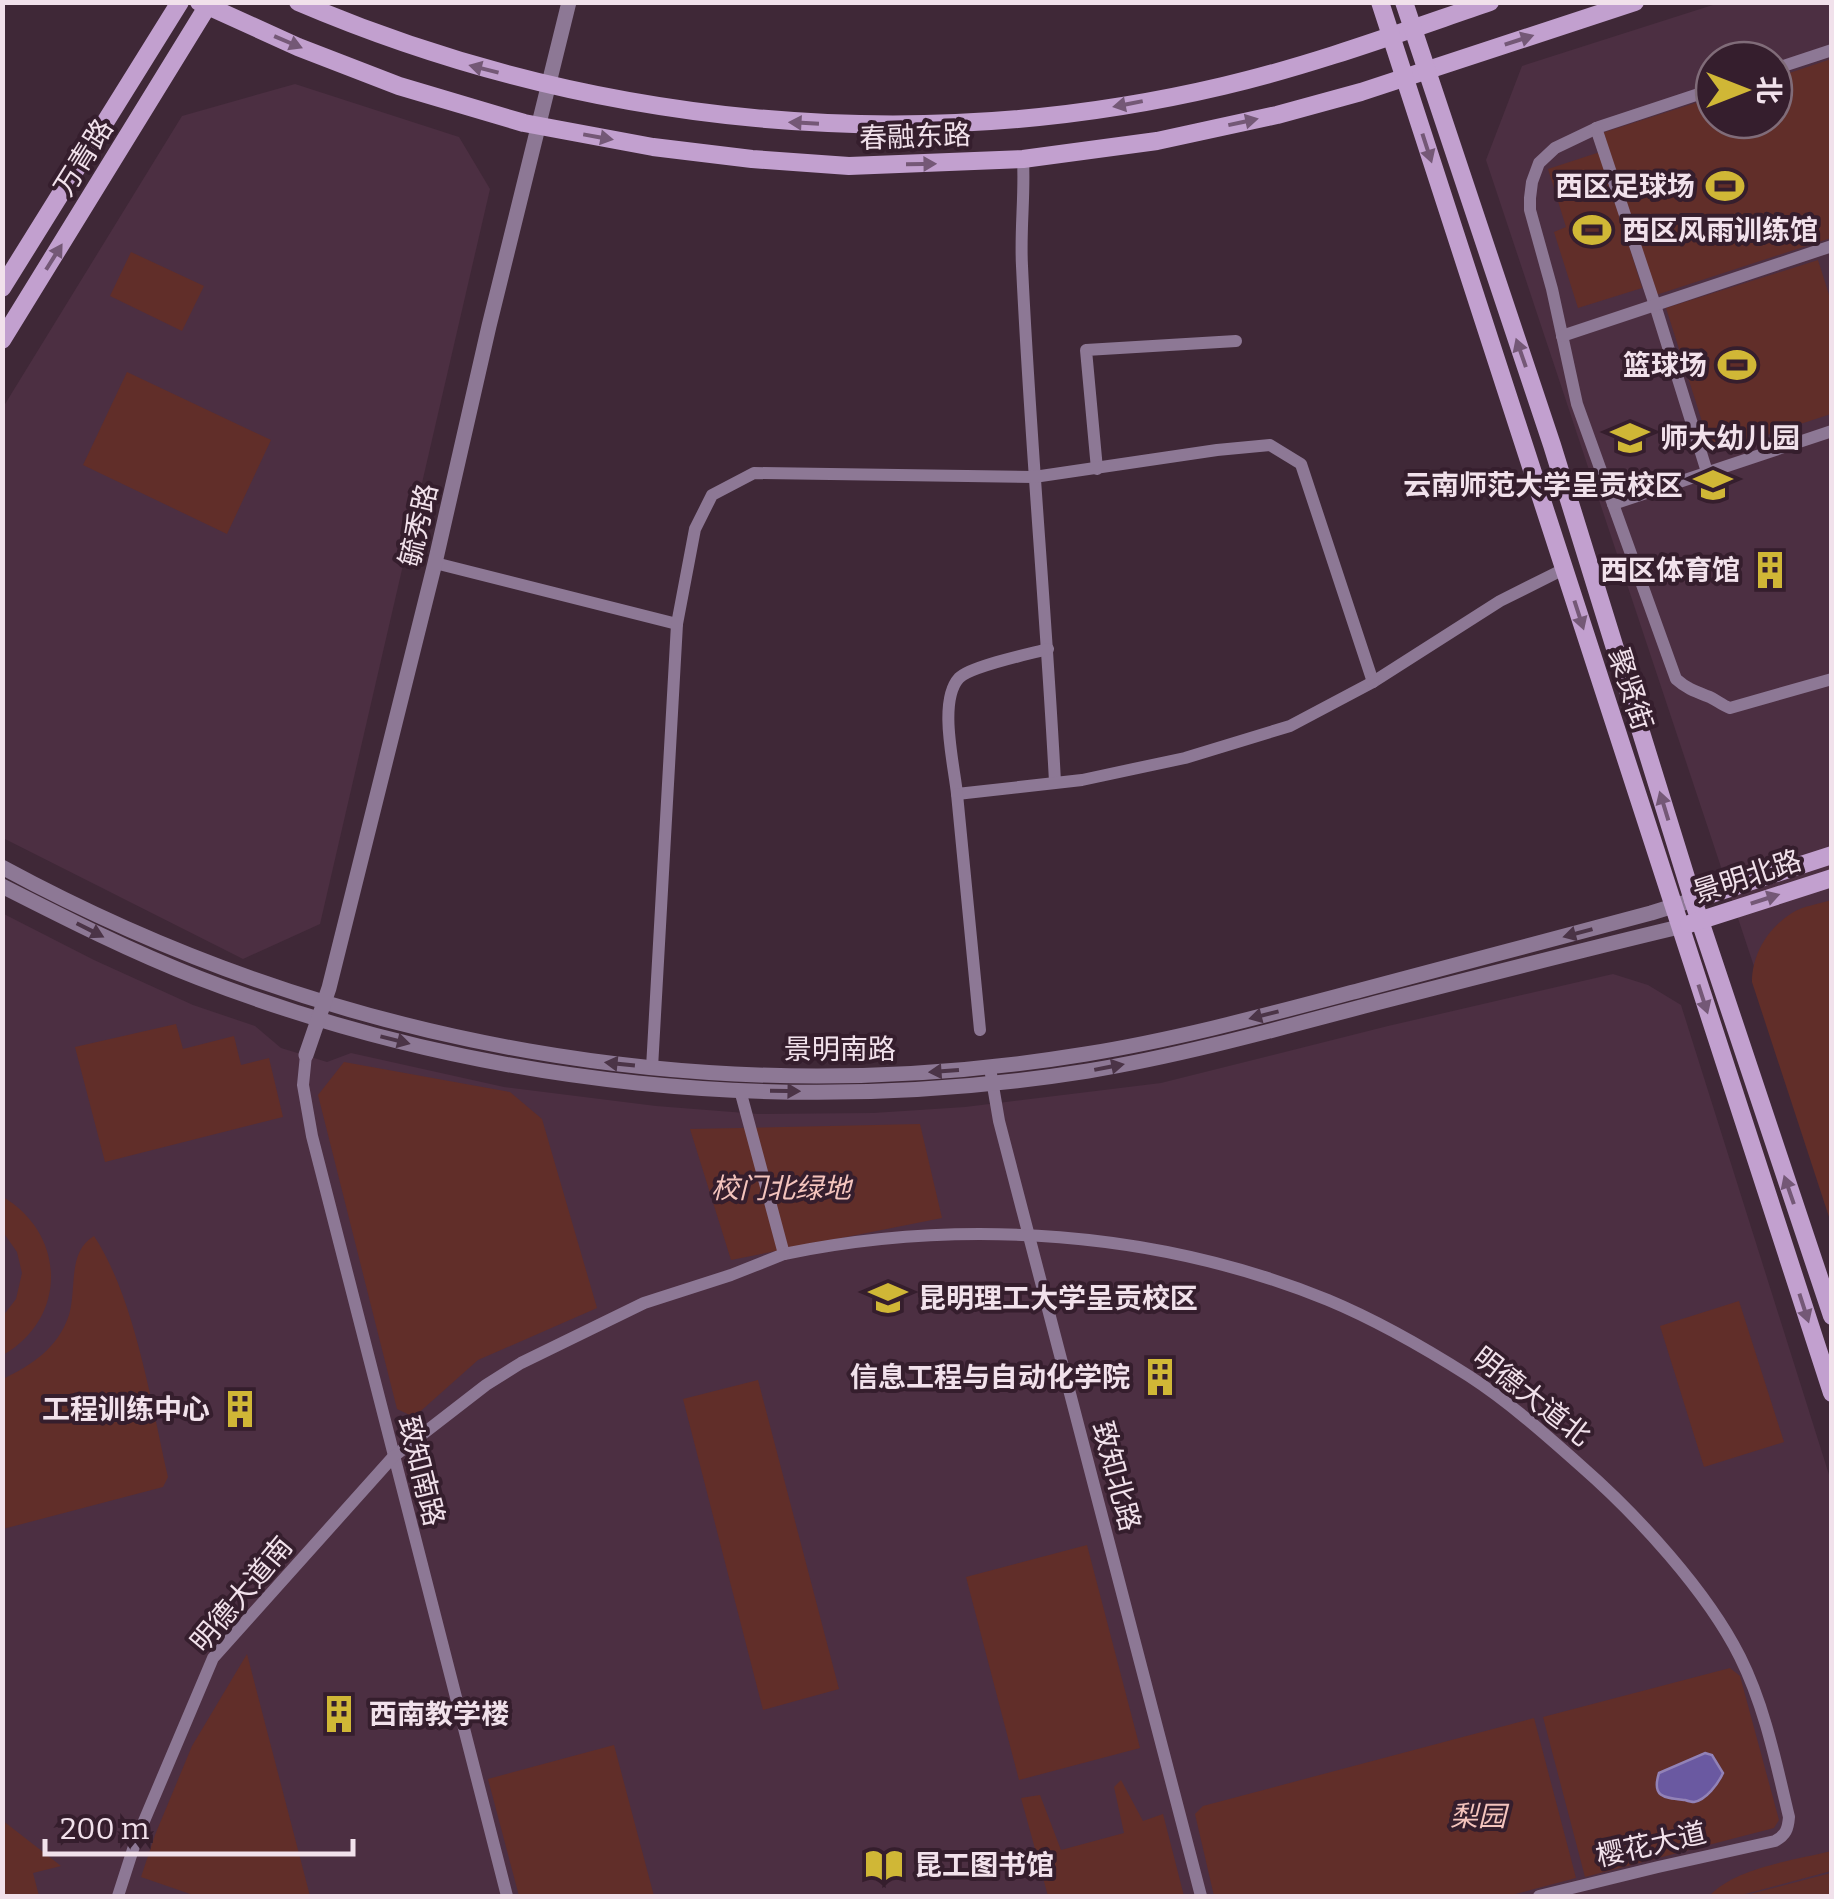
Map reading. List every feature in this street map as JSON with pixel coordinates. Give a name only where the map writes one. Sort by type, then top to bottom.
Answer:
[{"type":"main road","name":"万青路","points":[[2,288],[180,2]]},
{"type":"main road","name":"春融东路","points":[[298,2],[396,42],[470,66],[667,107],[797,122],[925,124],[1019,119],[1114,107],[1224,86],[1490,2]]},
{"type":"main road","name":"聚贤街","points":[[1380,2],[1832,1392]]},
{"type":"main road","name":"聚贤街","points":[[1404,2],[1552,446],[1692,900],[1832,1316]]},
{"type":"main road","name":"春融东路","points":[[206,4],[298,47],[398,86],[539,126],[653,147],[752,159],[918,164],[1023,159],[1114,148],[1277,115],[1636,2]]},
{"type":"main road","name":"万青路","points":[[2,340],[163,81],[206,4]]},
{"type":"main road","points":[[140,66],[156,66],[163,81]]},
{"type":"main road","name":"景明北路","points":[[1692,900],[1832,855]]},
{"type":"main road","name":"景明北路","points":[[1679,927],[1832,878]]},
{"type":"street","name":"毓秀路","points":[[306,1056],[323,1011],[435,563],[569,2]]},
{"type":"street","points":[[1794,62],[1832,50]]},
{"type":"street","points":[[1694,95],[1596,128],[1555,148],[1539,163],[1532,182],[1530,210],[1578,404],[1676,679],[1688,689],[1730,708],[1832,679]]},
{"type":"street","points":[[1596,128],[1707,472]]},
{"type":"street","points":[[1023,159],[1021,260],[1055,782]]},
{"type":"street","points":[[1562,336],[1832,246]]},
{"type":"street","points":[[1096,469],[1086,350],[1236,341]]},
{"type":"street","points":[[1614,504],[1832,431]]},
{"type":"street","points":[[652,1068],[677,624],[695,529],[712,495],[754,472],[1034,478],[1217,450],[1270,446],[1301,464],[1373,682]]},
{"type":"street","points":[[435,563],[677,624]]},
{"type":"street","points":[[957,794],[1082,780],[1186,758],[1290,726],[1373,682],[1500,601],[1564,568]]},
{"type":"street","points":[[980,1030],[948,694],[961,676],[1048,649]]},
{"type":"street","name":"景明南路","points":[[2,867],[122,928],[323,1011],[352,1030],[558,1074],[740,1090],[872,1092],[991,1075],[1242,1021],[1692,900]]},
{"type":"street","name":"景明南路","points":[[2,886],[115,943],[196,977],[323,1011],[558,1057],[652,1068],[784,1075],[991,1075],[1090,1070],[1263,1033],[1679,927]]},
{"type":"street","name":"致知南路","points":[[306,1056],[304,1102],[507,1896]]},
{"type":"street","name":"致知北路","points":[[991,1075],[999,1121],[1200,1896]]},
{"type":"street","points":[[740,1090],[784,1254]]},
{"type":"street","name":"明德大道北","points":[[784,1254],[924,1235],[1029,1235],[1173,1252],[1332,1302],[1467,1374],[1537,1427],[1624,1507],[1713,1611],[1754,1686],[1788,1817],[1784,1836],[1775,1842]]},
{"type":"street","name":"明德大道南","points":[[118,1896],[136,1840],[213,1658],[393,1457],[486,1385],[521,1364],[644,1302],[784,1254]]},
{"type":"street","name":"樱花大道","points":[[1539,1896],[1775,1842]]},
{"type":"shaded area","name":"云南师范大学呈贡校区","points":[[1719,3],[1831,3],[1831,1198],[1486,160],[1522,66]]},
{"type":"shaded area","points":[[295,84],[459,137],[490,189],[320,924],[243,959],[3,838],[2,409],[182,116]]},
{"type":"shaded area","name":"昆明理工大学呈贡校区","points":[[2,913],[193,1005],[255,1026],[281,1048],[327,1062],[351,1053],[504,1087],[758,1114],[965,1107],[1161,1083],[1613,974],[1648,985],[1681,1005],[1831,1481],[1831,1896],[3,1896]]},
{"type":"shaded area","points":[[1705,1753],[1712,1755],[1723,1773],[1707,1795],[1693,1802],[1658,1792],[1659,1773]]},
{"type":"green space","name":"西区足球场","points":[[1831,59],[1831,238],[1653,296],[1602,133],[1694,103],[1694,140],[1794,140],[1794,71]]},
{"type":"green space","name":"西区风雨训练馆","points":[[1600,152],[1642,288],[1578,308],[1554,232],[1566,227],[1548,169]]},
{"type":"green space","points":[[131,252],[204,286],[182,331],[110,296]]},
{"type":"green space","name":"篮球场","points":[[1818,260],[1831,301],[1831,414],[1712,453],[1666,308]]},
{"type":"green space","points":[[127,372],[271,440],[227,534],[83,465]]},
{"type":"green space","points":[[1832,900],[1831,1223],[1752,982],[1758,952],[1776,926],[1796,911]]},
{"type":"green space","points":[[176,1024],[183,1049],[234,1036],[241,1065],[269,1058],[283,1117],[105,1162],[75,1047]]},
{"type":"green space","points":[[344,1062],[510,1092],[542,1119],[597,1308],[478,1360],[414,1417],[397,1409],[318,1095]]},
{"type":"green space","name":"校门北绿地","points":[[920,1124],[942,1218],[731,1260],[690,1129]]},
{"type":"green space","points":[[3,1197],[24,1213],[39,1232],[48,1253],[51,1276],[48,1299],[39,1320],[24,1339],[3,1355],[3,1316],[16,1299],[22,1273],[17,1252],[3,1232]]},
{"type":"green space","points":[[94,1236],[131,1320],[168,1477],[163,1487],[3,1529],[3,1379],[34,1361],[58,1337],[69,1315],[76,1261]]},
{"type":"green space","points":[[1739,1301],[1784,1442],[1704,1467],[1660,1326]]},
{"type":"green space","points":[[758,1380],[839,1689],[763,1710],[683,1399]]},
{"type":"green space","points":[[1087,1545],[1140,1748],[1019,1780],[966,1577]]},
{"type":"green space","points":[[247,1654],[310,1896],[196,1896],[141,1877],[192,1746]]},
{"type":"green space","points":[[1730,1668],[1740,1676],[1779,1820],[1774,1828],[1585,1877],[1543,1717]]},
{"type":"green space","name":"梨园","points":[[1534,1718],[1576,1878],[1508,1896],[1214,1896],[1195,1814],[1203,1806]]},
{"type":"green space","points":[[614,1745],[654,1896],[519,1896],[488,1779]]},
{"type":"green space","points":[[1121,1780],[1143,1821],[1163,1814],[1184,1896],[1048,1896],[1021,1798],[1040,1795],[1061,1850],[1124,1833],[1114,1787]]},
{"type":"green space","points":[[2,1820],[61,1866],[33,1873],[39,1896],[3,1896]]},
{"type":"green space","points":[[1831,1851],[1831,1871],[1738,1896],[1709,1896],[1750,1872]]},
{"type":"green space","points":[[1831,1873],[1831,1896],[1742,1896]]},
{"type":"place","name":"西区足球场","points":[[1725,186]]},
{"type":"place","name":"西区风雨训练馆","points":[[1592,230]]},
{"type":"place","name":"篮球场","points":[[1737,365]]},
{"type":"place","name":"师大幼儿园","points":[[1630,438]]},
{"type":"place","name":"云南师范大学呈贡校区","points":[[1713,485]]},
{"type":"place","name":"西区体育馆","points":[[1770,570]]},
{"type":"place","name":"昆明理工大学呈贡校区","points":[[888,1298]]},
{"type":"place","name":"信息工程与自动化学院","points":[[1160,1377]]},
{"type":"place","name":"工程训练中心","points":[[240,1409]]},
{"type":"place","name":"西南教学楼","points":[[339,1714]]},
{"type":"place","name":"昆工图书馆","points":[[884,1865]]}]
